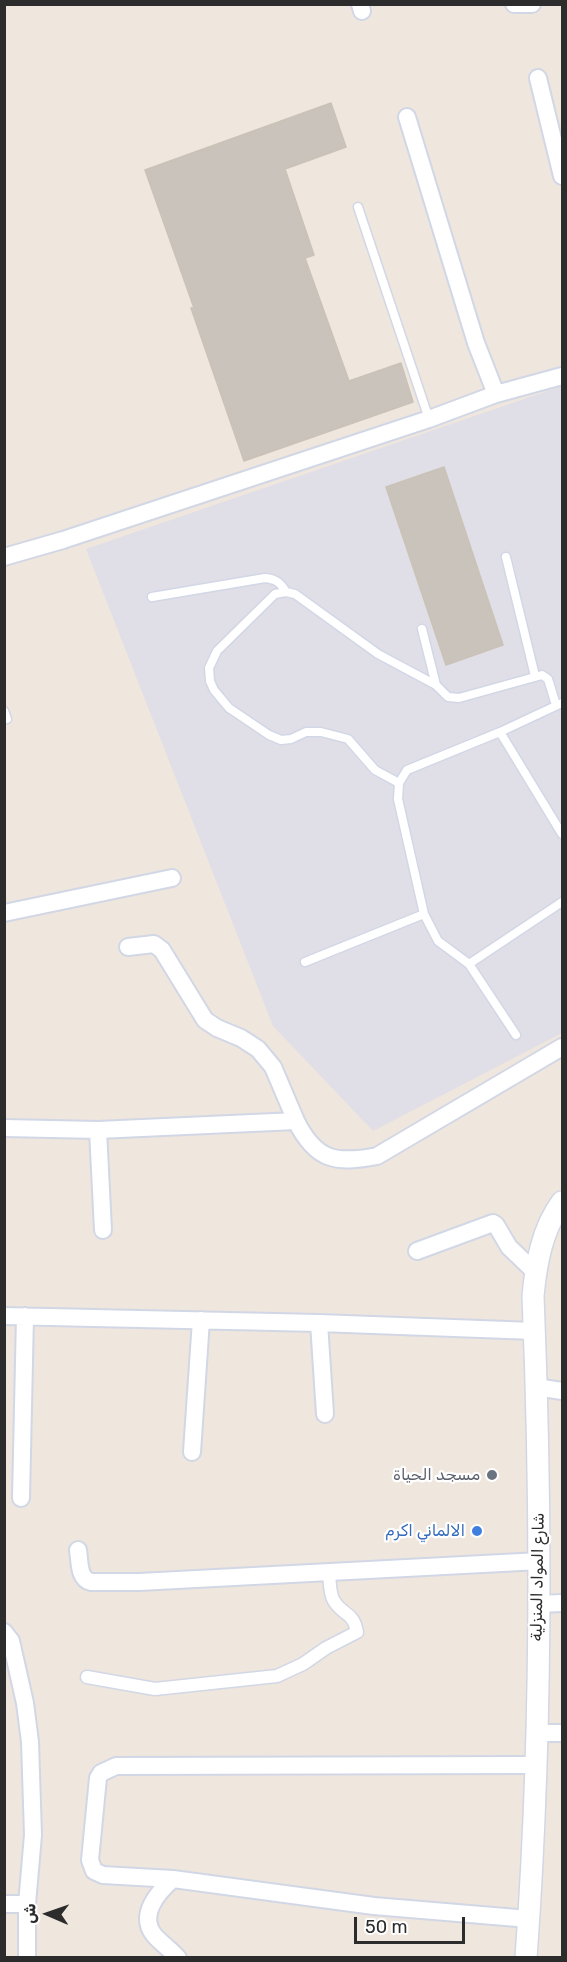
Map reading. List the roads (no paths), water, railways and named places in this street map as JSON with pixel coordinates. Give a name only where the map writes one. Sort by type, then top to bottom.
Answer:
[{"type":"street","points":[[514,4],[532,4]]},
{"type":"street","points":[[538,78],[562,176]]},
{"type":"street","points":[[408,117],[476,343],[496,394]]},
{"type":"street","points":[[4,557],[429,419],[496,394],[562,376]]},
{"type":"street","points":[[4,913],[172,878]]},
{"type":"street","points":[[128,947],[154,944],[162,950],[205,1020],[258,1049],[273,1067],[304,1137],[331,1159],[352,1161],[377,1156],[562,1047]]},
{"type":"street","points":[[4,1128],[98,1130],[296,1121]]},
{"type":"street","points":[[98,1130],[103,1230]]},
{"type":"street","name":"شارع المواد المنزلية","points":[[526,1958],[535,1765],[537,1604],[540,1561],[532,1296],[544,1236],[562,1202]]},
{"type":"street","points":[[417,1251],[493,1223],[509,1247],[535,1272]]},
{"type":"street","points":[[4,1316],[319,1323],[534,1331]]},
{"type":"street","points":[[21,1498],[25,1316]]},
{"type":"street","points":[[192,1452],[201,1320]]},
{"type":"street","points":[[319,1323],[325,1414]]},
{"type":"street","points":[[536,1387],[562,1391]]},
{"type":"street","points":[[78,1550],[82,1577],[91,1582],[139,1582],[540,1561]]},
{"type":"street","points":[[87,1677],[155,1689],[277,1676],[303,1664],[326,1648],[357,1632],[355,1619],[334,1601],[329,1572]]},
{"type":"street","points":[[537,1604],[562,1603]]},
{"type":"street","points":[[4,1632],[12,1641],[25,1703],[30,1742],[33,1835],[27,1904],[27,1958]]},
{"type":"street","points":[[536,1733],[562,1733]]},
{"type":"street","points":[[529,1919],[374,1906],[173,1879],[103,1875],[94,1871],[90,1860],[98,1778],[100,1773],[116,1766],[159,1768],[535,1765]]},
{"type":"street","points":[[173,1879],[160,1890],[150,1907],[149,1923],[153,1934],[178,1958]]},
{"type":"street","points":[[4,1904],[27,1904]]},
{"type":"lane","points":[[357,207],[429,419]]},
{"type":"lane","points":[[506,557],[535,676]]},
{"type":"lane","points":[[152,597],[265,578],[274,579],[282,584],[286,592]]},
{"type":"lane","points":[[399,783],[375,770],[348,739],[321,732],[306,732],[291,739],[281,740],[269,735],[229,708],[214,690],[210,681],[209,668],[217,651],[275,594],[286,592],[295,594],[378,654],[436,686],[448,697],[459,698],[535,676],[542,675],[548,679],[559,704],[500,732],[408,770],[399,783],[398,799],[424,914],[438,940],[469,964],[516,1035]]},
{"type":"lane","points":[[422,629],[436,686]]},
{"type":"lane","points":[[500,732],[562,834]]},
{"type":"lane","points":[[469,964],[562,902]]},
{"type":"lane","points":[[305,962],[424,914]]},
{"type":"place","name":"مسجد الحياة","points":[[492,1475]]},
{"type":"place","name":"الالماني اكرم","points":[[477,1531]]}]
